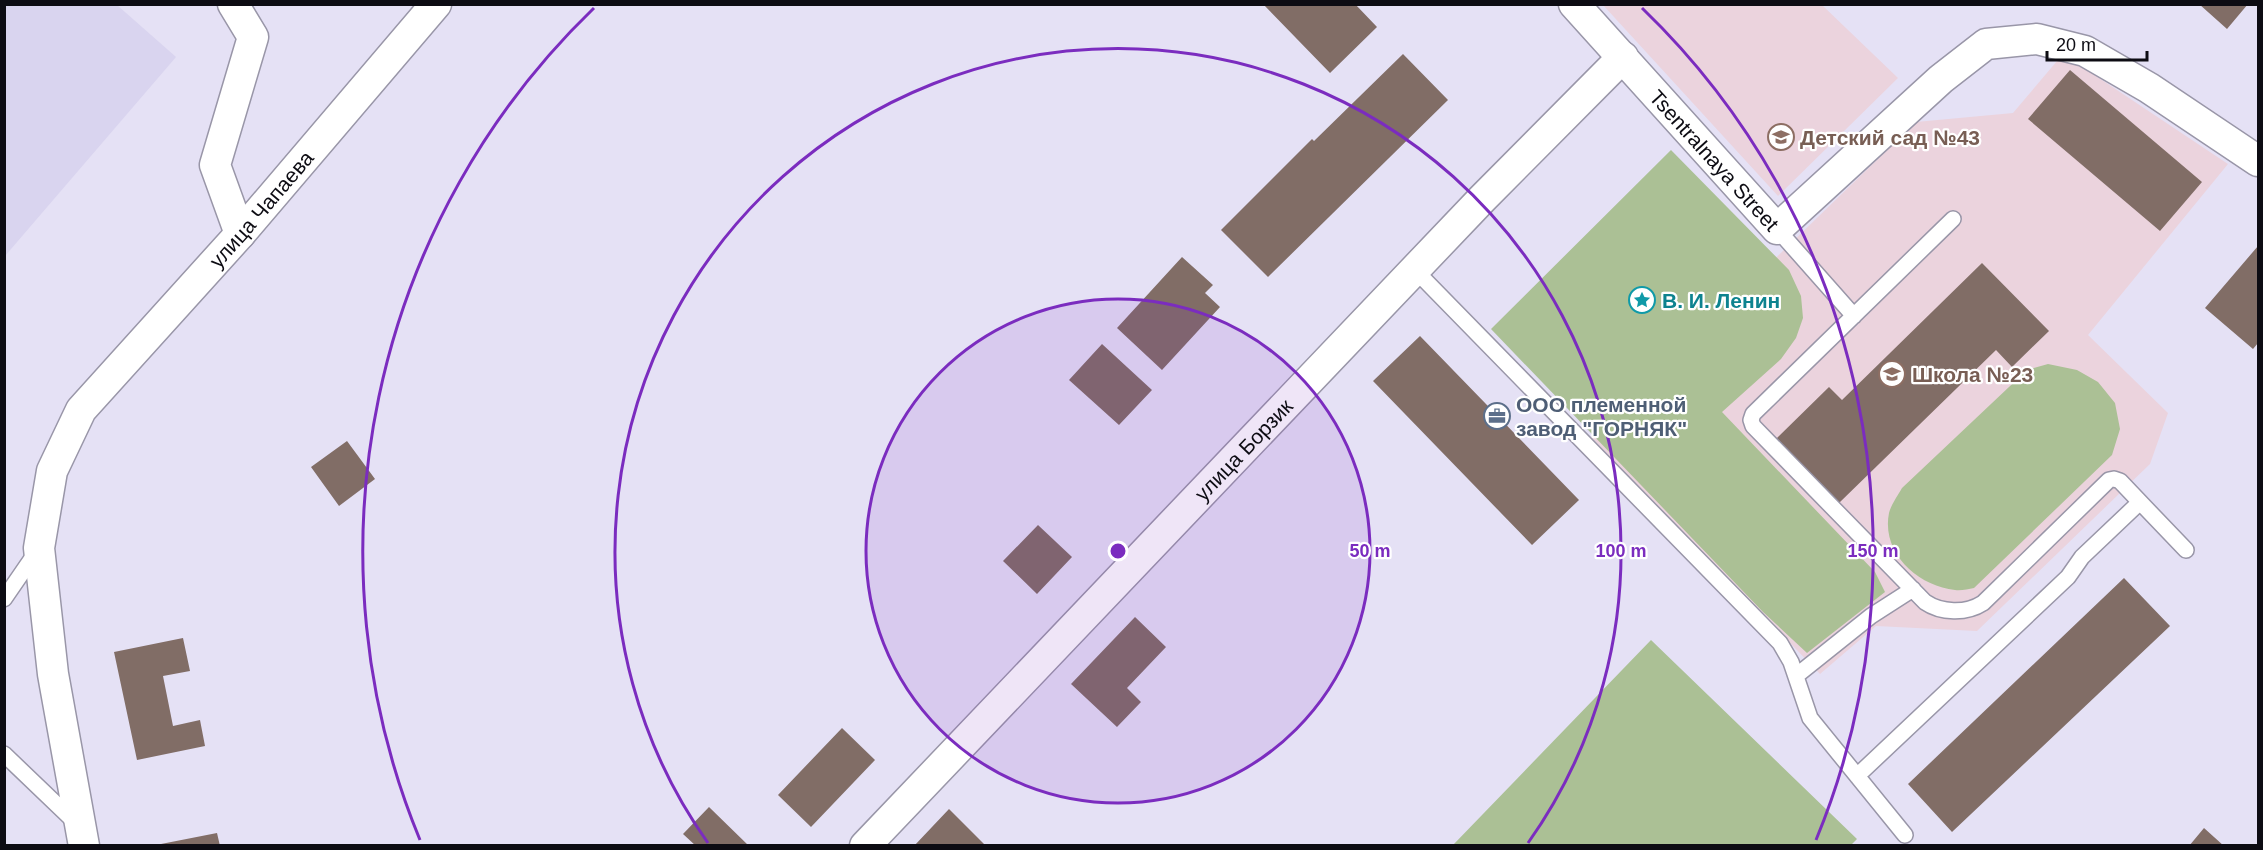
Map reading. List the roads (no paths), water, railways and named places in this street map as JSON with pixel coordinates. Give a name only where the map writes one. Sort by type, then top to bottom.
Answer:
[{"type":"street","points":[[233,4],[253,37],[214,165],[240,234]]},
{"type":"street","name":"улица Чапаева","points":[[82,837],[53,674],[39,548],[52,471],[81,410],[240,234],[436,4]]},
{"type":"street","name":"Tsentralnaya Street","points":[[1574,4],[1777,229],[1941,79],[1986,44],[2037,39],[2085,51],[2149,88],[2259,161]]},
{"type":"street","name":"улица Борзик","points":[[865,846],[1415,270],[1623,57]]},
{"type":"lane","points":[[1953,219],[1753,414],[1751,420],[1753,426],[1913,590],[1933,607],[1941,610],[1975,608],[1983,603],[2109,480],[2114,478],[2120,481],[2186,550]]},
{"type":"lane","points":[[1777,229],[1854,316]]},
{"type":"lane","points":[[1415,270],[1780,643],[1787,652],[1810,718],[1905,835]]},
{"type":"lane","points":[[1857,776],[2067,577],[2082,556],[2140,502]]},
{"type":"lane","points":[[4,599],[39,548]]},
{"type":"lane","points":[[1796,676],[1871,616],[1913,590]]},
{"type":"lane","points":[[4,754],[82,837]]},
{"type":"place","name":"Детский сад №43","points":[[1781,137]]},
{"type":"place","name":"В. И. Ленин","points":[[1642,300]]},
{"type":"place","name":"Школа №23","points":[[1892,374]]},
{"type":"place","name":"ООО племенной завод \"ГОРНЯК\"","points":[[1497,416]]}]
